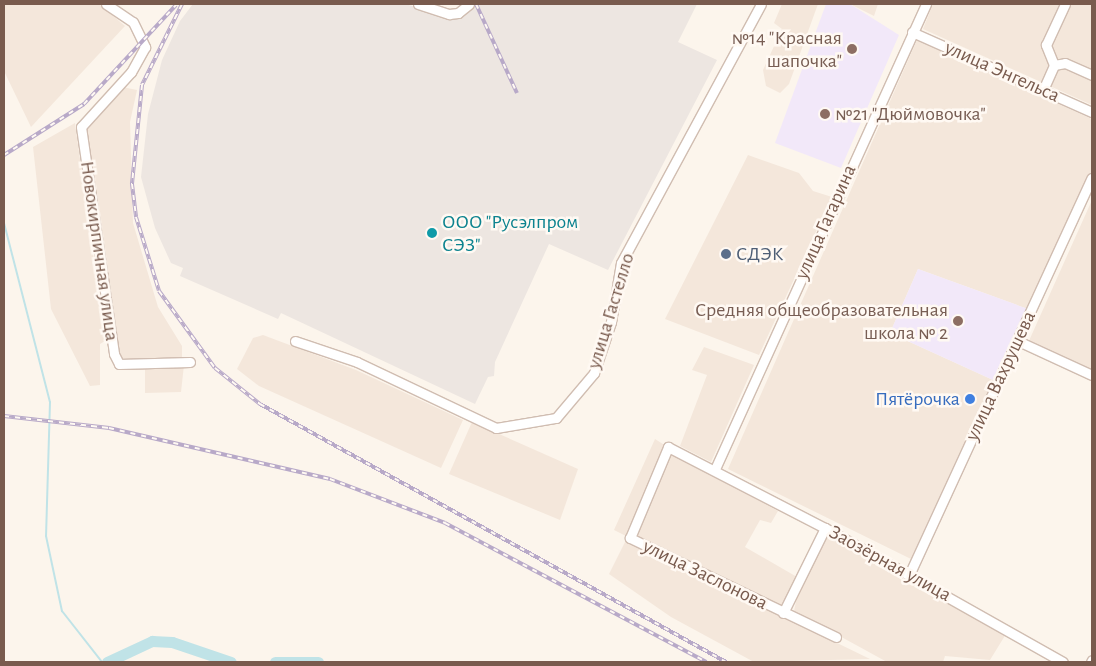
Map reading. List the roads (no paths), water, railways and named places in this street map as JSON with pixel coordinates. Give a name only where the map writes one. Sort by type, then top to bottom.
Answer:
[{"type":"street","name":"Новокирпичная улица","points":[[106,4],[133,22],[145,47],[131,72],[81,127],[114,354],[120,364],[190,362]]},
{"type":"street","points":[[418,4],[449,14],[458,13],[469,4]]},
{"type":"street","name":"улица Гастелло","points":[[295,341],[357,362],[496,428],[556,418],[594,373],[611,322],[621,263],[761,4]]},
{"type":"street","name":"улица Гагарина","points":[[715,469],[926,4]]},
{"type":"street","points":[[1042,90],[1054,65],[1046,45],[1066,4]]},
{"type":"street","name":"улица Энгельса","points":[[912,32],[1092,112]]},
{"type":"street","points":[[1054,65],[1065,63],[1092,75]]},
{"type":"street","name":"улица Вахрушева","points":[[909,575],[1092,178]]},
{"type":"street","points":[[1018,340],[1092,376]]},
{"type":"street","name":"улица Заслонова","points":[[715,469],[668,447],[630,538],[836,637]]},
{"type":"street","name":"Заозёрная улица","points":[[715,469],[826,528],[1063,662]]},
{"type":"street","points":[[783,613],[826,528]]},
{"type":"waterway","points":[[4,223],[50,402],[46,536],[62,611],[102,662]]},
{"type":"waterway","points":[[107,662],[152,641],[172,642],[231,662]]},
{"type":"waterway","points":[[275,662],[318,662]]},
{"type":"railway","points":[[182,4],[142,85],[132,184],[136,217],[159,291],[215,368],[260,404],[726,662]]},
{"type":"railway","points":[[476,4],[517,93]]},
{"type":"railway","points":[[4,155],[84,104],[176,5]]},
{"type":"railway","points":[[4,416],[109,428],[330,479],[445,523],[706,662]]},
{"type":"place","name":"№14 \"Красная шапочка\"","points":[[852,49]]},
{"type":"place","name":"№21 \"Дюймовочка\"","points":[[825,114]]},
{"type":"place","name":"ООО \"Русэлпром СЭЗ\"","points":[[432,233]]},
{"type":"place","name":"СДЭК","points":[[726,254]]},
{"type":"place","name":"Средняя общеобразовательная школа № 2","points":[[958,321]]},
{"type":"place","name":"Пятёрочка","points":[[970,399]]}]
